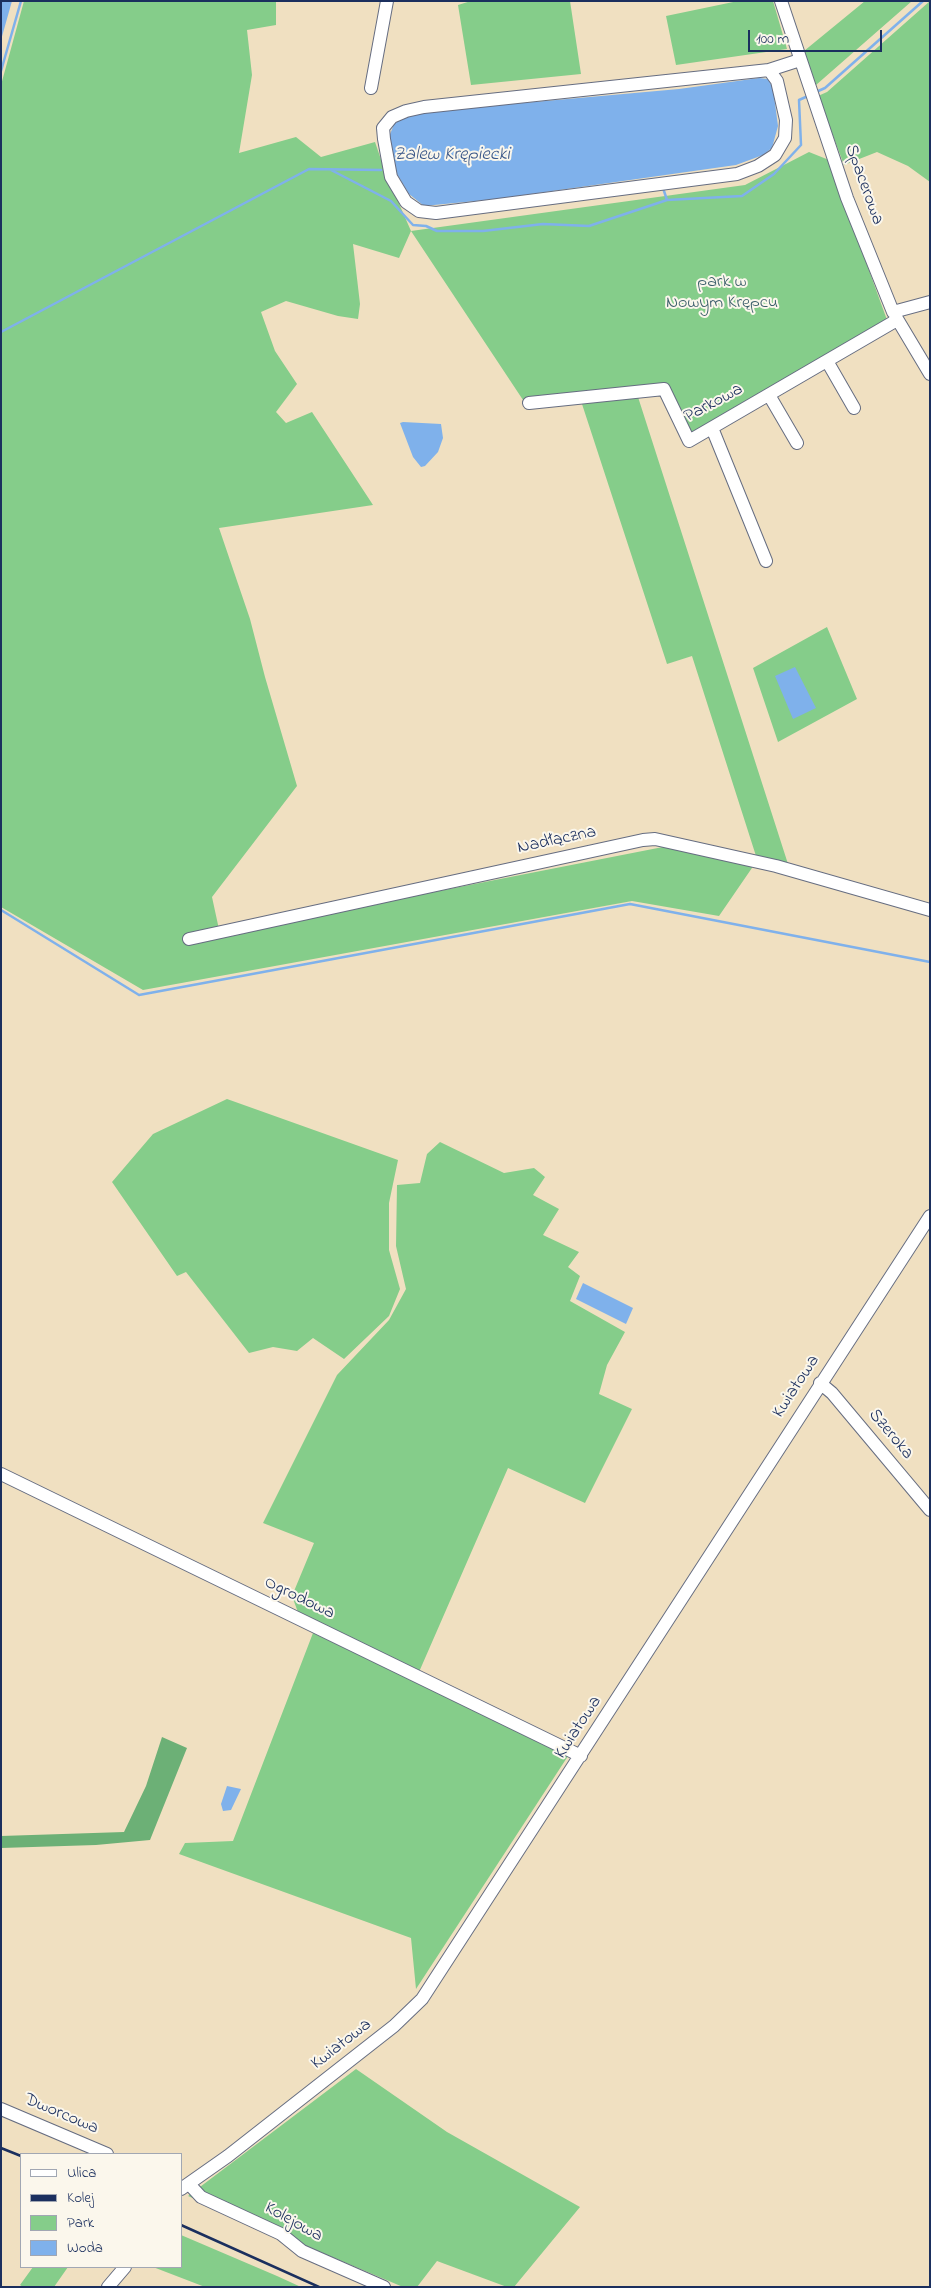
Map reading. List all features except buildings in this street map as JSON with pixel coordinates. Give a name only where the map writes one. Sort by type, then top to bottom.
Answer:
[{"type":"street","points":[[371,88],[387,1]]},
{"type":"street","name":"Spacerowa","points":[[781,1],[848,198],[895,316],[930,374]]},
{"type":"street","points":[[769,70],[777,81],[786,120],[785,138],[775,155],[758,166],[737,174],[436,213],[419,211],[406,202],[391,177],[384,139],[384,128],[392,117],[406,111],[433,106],[769,70],[800,60]]},
{"type":"street","name":"Parkowa","points":[[529,403],[664,389],[689,440],[827,360],[895,316],[930,302]]},
{"type":"street","points":[[827,360],[854,408]]},
{"type":"street","points":[[768,395],[797,444]]},
{"type":"street","points":[[712,428],[766,561]]},
{"type":"street","name":"Nadłączna","points":[[188,939],[643,840],[655,839],[776,866],[930,910]]},
{"type":"street","name":"Kwiatowa","points":[[185,2187],[408,2015],[437,1978],[820,1383],[930,1216]]},
{"type":"street","name":"Szeroka","points":[[820,1383],[832,1393],[930,1510]]},
{"type":"street","name":"Ogrodowa","points":[[1,1474],[581,1756]]},
{"type":"street","name":"Dworcowa","points":[[1,2109],[104,2153]]},
{"type":"street","name":"Kolejowa","points":[[185,2187],[201,2197],[281,2234],[302,2251],[384,2287]]},
{"type":"street","points":[[108,2287],[124,2268]]},
{"type":"green space","points":[[24,1],[276,1],[276,25],[247,30],[252,75],[239,153],[296,137],[321,157],[375,142],[386,174],[411,231],[399,258],[353,244],[360,304],[358,319],[338,316],[286,301],[261,312],[275,351],[297,384],[276,412],[286,423],[312,412],[373,505],[219,528],[250,619],[297,786],[212,897],[220,934],[668,846],[754,865],[719,916],[632,901],[143,990],[1,907],[1,85]]},
{"type":"green space","points":[[471,1],[570,1],[581,74],[471,85],[458,5]]},
{"type":"green space","points":[[738,1],[773,1],[787,49],[676,65],[666,16]]},
{"type":"green space","points":[[865,1],[912,1],[816,85],[804,51]]},
{"type":"green space","points":[[930,1],[930,182],[908,166],[877,152],[844,165],[818,96],[827,92]]},
{"type":"green space","name":"park w Nowym Krępcu","points":[[809,152],[829,160],[887,320],[689,434],[666,383],[523,400],[411,231],[745,185]]},
{"type":"green space","points":[[638,397],[788,864],[756,856],[692,656],[667,664],[582,404]]},
{"type":"green space","points":[[827,627],[857,699],[778,742],[753,668]]},
{"type":"green space","points":[[227,1099],[398,1160],[389,1203],[389,1250],[400,1289],[389,1316],[344,1359],[313,1338],[297,1351],[273,1347],[249,1353],[186,1272],[177,1276],[112,1182],[153,1134]]},
{"type":"green space","points":[[440,1142],[504,1173],[534,1168],[545,1177],[533,1195],[559,1209],[543,1235],[579,1252],[568,1267],[580,1276],[570,1301],[625,1332],[607,1365],[599,1394],[632,1409],[585,1503],[508,1468],[419,1672],[299,1615],[292,1596],[314,1543],[263,1523],[337,1375],[389,1320],[406,1289],[396,1246],[397,1185],[420,1183],[427,1154]]},
{"type":"green space","points":[[313,1633],[524,1734],[570,1753],[416,1989],[411,1938],[179,1854],[185,1843],[233,1841]]},
{"type":"green space","points":[[162,1737],[187,1748],[150,1840],[96,1845],[1,1848],[1,1836],[124,1832],[146,1786]]},
{"type":"green space","points":[[356,2069],[447,2132],[580,2207],[514,2287],[507,2287],[437,2261],[417,2287],[403,2287],[188,2196]]},
{"type":"green space","points":[[182,2235],[301,2287],[205,2287],[156,2268],[182,2268]]},
{"type":"green space","points":[[32,2268],[67,2268],[54,2287],[23,2287],[20,2285]]},
{"type":"water","points":[[1,1],[12,1],[1,40]]},
{"type":"water","name":"Zalew Krępiecki","points":[[759,78],[768,79],[773,88],[778,126],[772,148],[763,155],[736,165],[496,199],[424,206],[409,194],[394,169],[389,137],[394,124],[411,113],[679,89]]},
{"type":"water","points":[[400,423],[441,424],[443,438],[438,452],[425,466],[421,467],[413,457]]},
{"type":"water","points":[[795,667],[816,708],[793,719],[775,676]]},
{"type":"water","points":[[583,1283],[633,1308],[626,1324],[576,1299]]},
{"type":"water","points":[[227,1786],[241,1789],[231,1810],[223,1811],[221,1804]]},
{"type":"waterway","points":[[1,71],[21,1]]},
{"type":"waterway","points":[[816,92],[825,88],[923,1]]},
{"type":"waterway","points":[[331,170],[391,201],[413,225],[426,226],[437,231],[483,231],[543,224],[589,226],[667,200],[742,196],[774,174],[801,145],[799,100],[808,96]]},
{"type":"waterway","points":[[1,332],[309,169],[381,170]]},
{"type":"waterway","points":[[663,188],[667,200]]},
{"type":"waterway","points":[[1,910],[139,995],[630,904],[930,962]]},
{"type":"railway","points":[[1,2148],[20,2156]]},
{"type":"railway","points":[[182,2225],[319,2287]]}]
